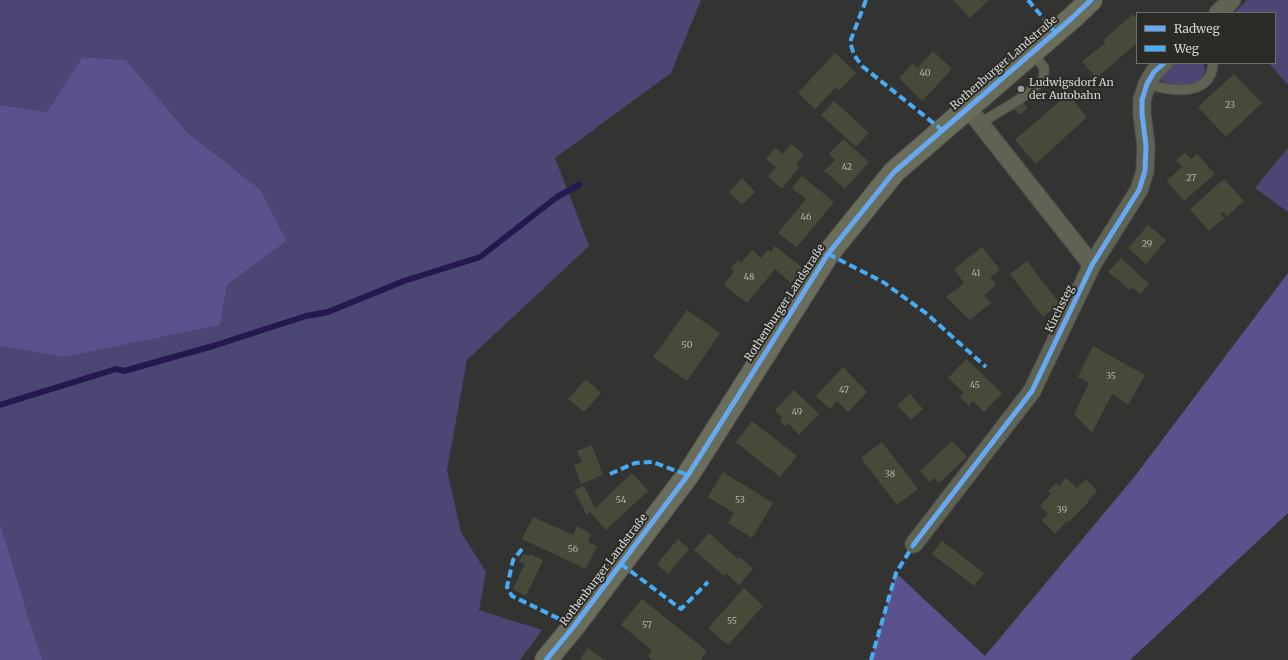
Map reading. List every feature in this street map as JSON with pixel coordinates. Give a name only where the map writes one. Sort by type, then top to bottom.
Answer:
[{"type":"street","name":"Rothenburger Landstraße","points":[[546,660],[574,626],[688,475],[828,254],[894,172],[974,116],[1033,51],[1072,18],[1090,0]]},
{"type":"street","points":[[1219,12],[1232,0]]},
{"type":"street","name":"Kirchsteg","points":[[914,544],[1032,391],[1092,265],[1139,190],[1145,171],[1146,146],[1142,114],[1142,100],[1147,84],[1154,72],[1163,64]]},
{"type":"street","points":[[974,116],[1092,265]]},
{"type":"lane","points":[[1147,84],[1169,89],[1192,90],[1200,86],[1208,79],[1213,64]]},
{"type":"shaded area","points":[[0,0],[701,0],[671,73],[555,158],[589,246],[467,360],[447,470],[461,532],[486,572],[479,610],[542,630],[520,660],[43,660],[0,522],[0,346],[63,357],[227,285],[287,241],[260,189],[188,133],[126,60],[82,57],[47,112],[0,105]]},
{"type":"shaded area","points":[[1247,0],[1288,0],[1288,85],[1270,64],[1276,64],[1276,12],[1235,12]]},
{"type":"shaded area","points":[[82,57],[126,60],[188,133],[260,189],[287,241],[227,285],[220,325],[63,357],[0,346],[0,105],[47,112]]},
{"type":"shaded area","points":[[1169,64],[1203,64],[1205,70],[1203,76],[1198,81],[1190,84],[1173,85],[1165,83],[1159,79]]},
{"type":"shaded area","points":[[1288,148],[1288,212],[1255,188]]},
{"type":"shaded area","points":[[1288,273],[1288,513],[1130,660],[871,660],[896,573],[985,656],[1135,476]]},
{"type":"shaded area","points":[[0,522],[34,635],[43,660],[0,660]]},
{"type":"building","points":[[953,0],[989,0],[970,18]]},
{"type":"building","points":[[1133,14],[1136,17],[1136,44],[1096,78],[1082,61],[1106,43],[1103,40]]},
{"type":"building","points":[[933,51],[952,69],[922,101],[899,78],[913,63],[917,68]]},
{"type":"building","points":[[835,53],[856,73],[840,90],[836,87],[815,109],[798,93]]},
{"type":"building","points":[[1234,74],[1262,103],[1226,137],[1198,107]]},
{"type":"building","points":[[1068,94],[1087,117],[1036,164],[1015,140]]},
{"type":"building","points":[[834,101],[869,133],[856,147],[821,115]]},
{"type":"building","points":[[1023,102],[1028,108],[1019,115],[1014,109]]},
{"type":"building","points":[[843,139],[869,162],[845,189],[824,171],[835,160],[829,154]]},
{"type":"building","points":[[791,144],[804,154],[796,165],[799,167],[782,189],[768,177],[776,167],[766,159],[775,148],[783,154]]},
{"type":"building","points":[[1185,153],[1191,159],[1197,154],[1215,174],[1184,201],[1167,181],[1182,167],[1176,160]]},
{"type":"building","points":[[802,176],[834,202],[797,247],[778,233],[806,199],[792,188]]},
{"type":"building","points":[[742,178],[755,192],[742,205],[729,192]]},
{"type":"building","points":[[1224,179],[1244,201],[1227,216],[1223,212],[1220,214],[1224,218],[1209,231],[1190,209]]},
{"type":"building","points":[[1148,225],[1166,240],[1146,264],[1128,248]]},
{"type":"building","points":[[775,246],[803,268],[791,283],[775,269],[747,303],[724,285],[734,271],[731,269],[738,260],[741,263],[752,250],[761,258],[768,249],[771,252]]},
{"type":"building","points":[[982,247],[1000,270],[990,277],[996,285],[984,295],[991,303],[970,320],[946,297],[964,283],[954,269]]},
{"type":"building","points":[[1121,258],[1149,284],[1141,294],[1132,287],[1130,290],[1108,272]]},
{"type":"building","points":[[1027,261],[1060,304],[1043,317],[1010,274]]},
{"type":"building","points":[[687,310],[720,333],[687,381],[653,357]]},
{"type":"building","points":[[1093,346],[1145,375],[1128,405],[1112,394],[1092,433],[1074,414],[1089,383],[1078,377]]},
{"type":"building","points":[[966,359],[1002,393],[984,412],[973,401],[969,406],[960,397],[964,393],[948,378]]},
{"type":"building","points":[[843,367],[867,392],[848,412],[837,401],[830,409],[816,396]]},
{"type":"building","points":[[586,379],[601,393],[584,412],[568,399]]},
{"type":"building","points":[[794,390],[819,414],[799,435],[788,423],[785,426],[780,420],[782,418],[775,410]]},
{"type":"building","points":[[910,394],[923,409],[911,420],[897,405]]},
{"type":"building","points":[[752,421],[797,456],[780,477],[736,442]]},
{"type":"building","points":[[952,441],[967,457],[939,483],[934,478],[930,482],[920,471]]},
{"type":"building","points":[[882,442],[918,489],[897,505],[861,458]]},
{"type":"building","points":[[592,445],[603,475],[581,484],[574,465],[582,462],[577,451]]},
{"type":"building","points":[[723,472],[773,503],[752,538],[728,523],[734,513],[708,497]]},
{"type":"building","points":[[632,473],[648,491],[606,530],[590,512],[587,515],[574,490],[584,486],[595,508]]},
{"type":"building","points":[[1066,478],[1077,488],[1086,479],[1097,491],[1069,522],[1067,521],[1055,534],[1042,520],[1048,514],[1040,506],[1051,494],[1048,491],[1056,483],[1059,486]]},
{"type":"building","points":[[533,517],[573,535],[577,526],[591,534],[588,542],[597,546],[586,569],[522,539]]},
{"type":"building","points":[[709,533],[738,559],[740,557],[753,569],[739,585],[726,573],[724,576],[694,550]]},
{"type":"building","points":[[678,539],[689,549],[668,574],[657,564]]},
{"type":"building","points":[[942,541],[984,573],[974,586],[932,554]]},
{"type":"building","points":[[523,554],[529,556],[530,554],[543,560],[526,596],[513,589],[525,564],[519,561]]},
{"type":"building","points":[[744,588],[763,606],[728,645],[708,628]]},
{"type":"building","points":[[642,599],[707,651],[700,660],[652,660],[648,656],[652,650],[621,625]]},
{"type":"building","points":[[588,648],[605,660],[579,660]]},
{"type":"waterway","points":[[0,405],[116,369],[124,371],[213,346],[306,316],[328,312],[404,281],[480,257],[557,197],[579,185]]},
{"type":"marked path","points":[[866,0],[850,42],[854,55],[862,66],[942,130]]},
{"type":"marked path","points":[[1028,0],[1055,32]]},
{"type":"marked path","points":[[828,254],[883,282],[927,314],[986,367]]},
{"type":"marked path","points":[[610,474],[635,463],[652,462],[688,475]]},
{"type":"marked path","points":[[871,660],[896,573],[914,544]]},
{"type":"marked path","points":[[522,549],[513,560],[507,587],[512,596],[574,626]]},
{"type":"marked path","points":[[621,564],[681,609],[708,582]]},
{"type":"cycle path","points":[[546,660],[574,626],[688,475],[828,254],[894,172],[1091,0]]},
{"type":"cycle path","points":[[914,544],[1032,391],[1092,265],[1139,190],[1145,171],[1146,146],[1142,114],[1142,100],[1147,84],[1154,72],[1163,64]]},
{"type":"place","name":"Ludwigsdorf An der Autobahn","points":[[1021,89]]}]
